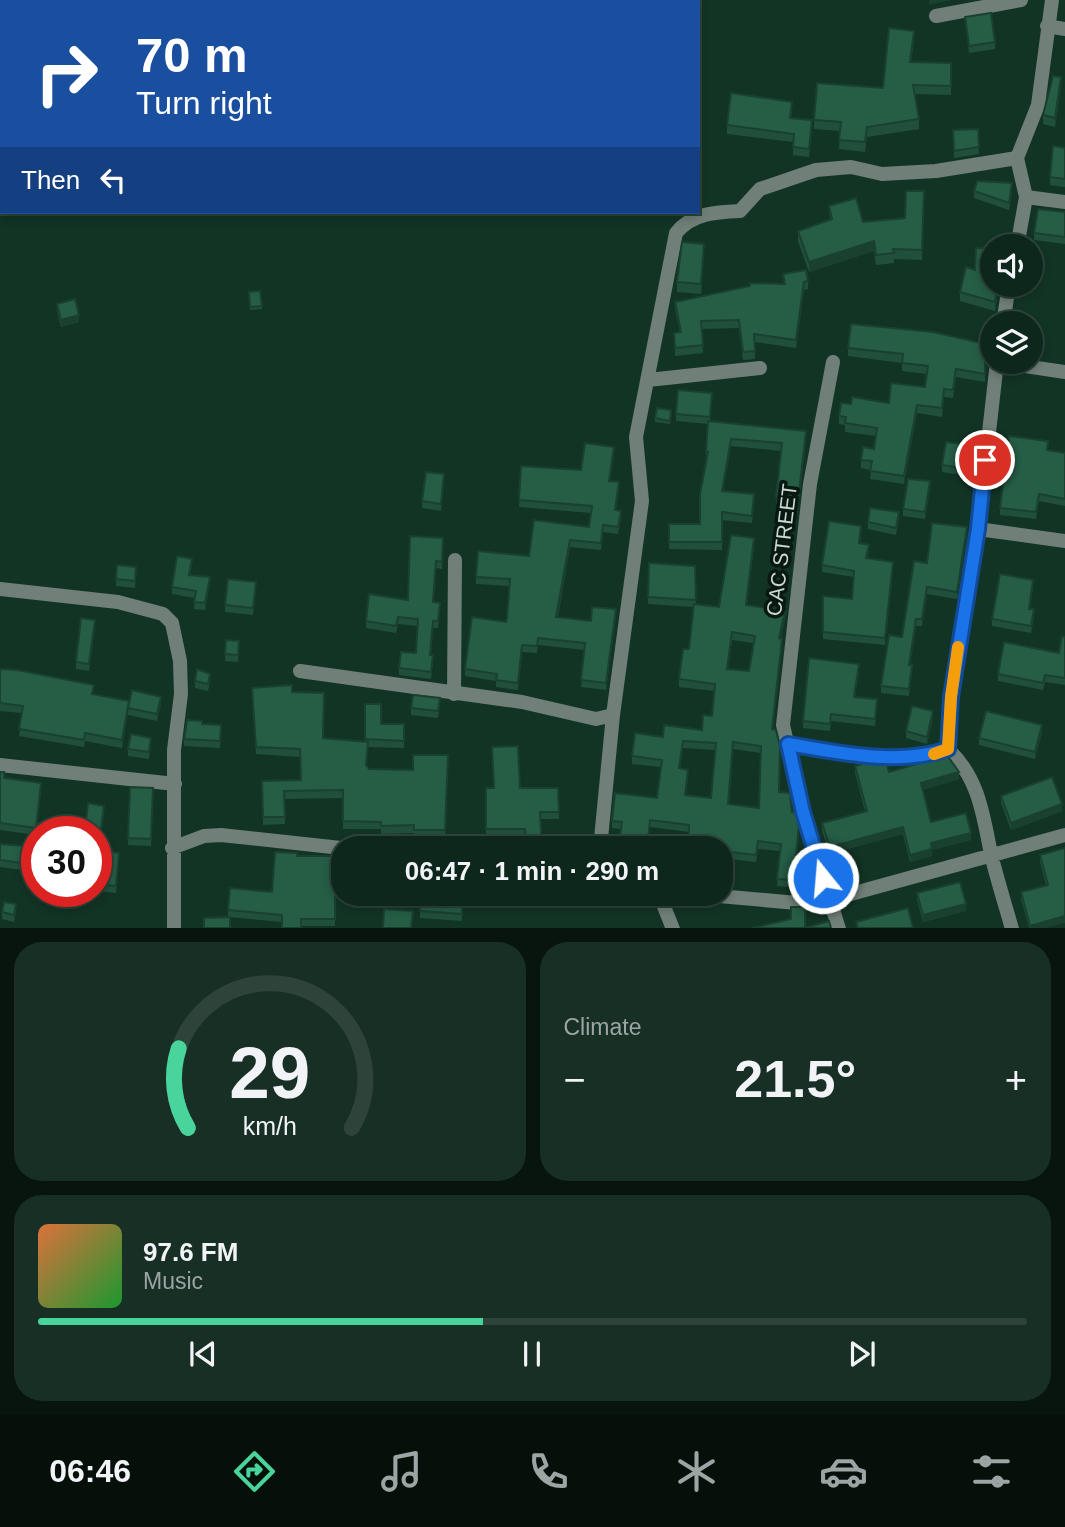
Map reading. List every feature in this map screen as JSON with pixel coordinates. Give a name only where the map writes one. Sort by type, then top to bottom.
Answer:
[{"type":"street","points":[[936,16],[1021,0]]},
{"type":"street","points":[[1019,234],[1026,197],[1017,158],[1038,104],[1052,0]]},
{"type":"street","points":[[1047,26],[1065,29]]},
{"type":"street","points":[[601,836],[613,715],[642,501],[636,437],[648,380],[651,349],[676,233],[684,223],[713,212],[740,211],[760,189],[816,170],[851,167],[882,174],[936,172],[1017,158]]},
{"type":"street","points":[[1026,197],[1065,202]]},
{"type":"street","name":"CAC STREET","points":[[833,362],[810,484],[783,703],[783,725],[803,812],[839,928]]},
{"type":"street","points":[[648,380],[760,368]]},
{"type":"street","points":[[1043,369],[1065,372]]},
{"type":"street","points":[[948,749],[951,697],[978,529],[996,374]]},
{"type":"street","points":[[978,529],[1065,541]]},
{"type":"street","points":[[454,560],[454,694]]},
{"type":"street","points":[[0,589],[118,602],[163,614],[172,623],[180,661],[181,694],[174,750],[174,928]]},
{"type":"street","points":[[300,671],[522,702],[597,719],[613,715]]},
{"type":"street","points":[[788,744],[855,755],[901,757],[927,756],[948,749]]},
{"type":"street","points":[[948,749],[960,760],[973,782],[985,815],[991,854],[1012,928]]},
{"type":"street","points":[[0,765],[175,784]]},
{"type":"street","points":[[172,848],[204,836],[221,835],[331,847]]},
{"type":"street","points":[[733,897],[797,903],[829,900],[1065,835]]},
{"type":"street","points":[[664,906],[673,928]]},
{"type":"building","points":[[991,13],[995,42],[969,46],[965,17]]},
{"type":"building","points":[[889,28],[914,31],[910,62],[951,63],[951,86],[913,85],[919,119],[867,127],[865,142],[839,140],[841,122],[814,120],[817,83],[883,88]]},
{"type":"building","points":[[1053,76],[1061,77],[1055,118],[1043,115]]},
{"type":"building","points":[[731,93],[792,102],[790,118],[812,120],[809,149],[793,147],[794,134],[727,125]]},
{"type":"building","points":[[978,129],[979,147],[954,151],[953,130]]},
{"type":"building","points":[[1053,146],[1065,148],[1065,179],[1050,177]]},
{"type":"building","points":[[977,181],[1012,183],[1009,203],[974,191]]},
{"type":"building","points":[[906,191],[924,191],[922,250],[893,249],[894,253],[876,255],[874,241],[809,262],[798,231],[832,219],[829,206],[856,198],[863,222],[905,218]]},
{"type":"building","points":[[1038,209],[1065,212],[1065,237],[1034,233]]},
{"type":"building","points":[[682,242],[704,244],[701,284],[677,282]]},
{"type":"building","points":[[976,248],[980,248],[980,297],[996,297],[995,302],[960,292],[966,267],[975,270]]},
{"type":"building","points":[[806,270],[808,281],[804,282],[796,340],[754,334],[755,351],[743,352],[739,320],[701,321],[703,345],[675,348],[674,333],[681,332],[675,302],[750,286],[750,283],[785,284],[783,274]]},
{"type":"building","points":[[260,291],[262,306],[250,307],[249,292]]},
{"type":"building","points":[[75,299],[79,315],[61,320],[57,304]]},
{"type":"building","points":[[851,324],[933,332],[980,343],[980,373],[956,369],[953,390],[944,389],[942,408],[917,405],[904,476],[870,471],[872,461],[861,460],[863,447],[874,449],[877,428],[845,423],[846,417],[839,416],[841,403],[851,404],[852,397],[889,403],[891,383],[925,387],[928,366],[902,363],[903,354],[848,348]]},
{"type":"building","points":[[678,390],[712,393],[710,417],[676,414]]},
{"type":"building","points":[[657,408],[671,410],[670,421],[655,418]]},
{"type":"building","points":[[708,421],[806,431],[796,518],[785,515],[788,498],[776,497],[782,443],[731,439],[722,491],[754,494],[752,516],[722,512],[722,542],[669,542],[669,524],[700,524],[700,494],[708,452]]},
{"type":"building","points":[[1009,436],[1048,441],[1047,450],[1065,453],[1065,499],[1039,494],[1036,512],[1000,508]]},
{"type":"building","points":[[946,442],[977,446],[974,470],[942,465]]},
{"type":"building","points":[[585,443],[614,447],[609,481],[619,482],[615,510],[621,511],[618,527],[603,525],[601,543],[570,540],[556,617],[591,621],[592,607],[616,609],[606,683],[581,680],[585,643],[538,638],[537,646],[522,645],[518,683],[496,680],[497,674],[465,669],[472,617],[506,622],[507,618],[510,579],[476,577],[478,551],[529,556],[534,520],[589,527],[592,506],[519,500],[521,466],[581,470]]},
{"type":"building","points":[[426,472],[444,474],[441,504],[422,501]]},
{"type":"building","points":[[908,479],[930,481],[925,512],[903,509]]},
{"type":"building","points":[[870,508],[899,512],[896,528],[868,522]]},
{"type":"building","points":[[829,521],[861,526],[859,543],[869,545],[866,558],[893,562],[885,638],[823,632],[823,596],[852,599],[854,571],[822,565]]},
{"type":"building","points":[[932,523],[967,527],[957,592],[927,587],[922,619],[916,619],[909,665],[912,665],[909,689],[881,686],[889,635],[902,637],[914,561],[927,563]]},
{"type":"building","points":[[731,535],[754,538],[746,605],[785,611],[779,638],[782,639],[772,729],[776,730],[780,746],[779,792],[790,793],[792,812],[795,812],[799,824],[796,856],[809,857],[812,881],[777,879],[781,844],[758,841],[756,855],[733,852],[733,836],[689,836],[689,825],[650,820],[648,836],[620,836],[622,822],[612,821],[615,793],[657,798],[662,760],[632,756],[635,733],[663,737],[664,725],[702,730],[703,715],[712,716],[715,684],[679,679],[683,649],[689,649],[694,604],[719,607]],"holes":[[[732,632],[755,636],[749,671],[727,669]],[[683,741],[716,743],[711,798],[685,795],[688,770],[679,768]],[[733,742],[761,746],[759,808],[728,804]]]},
{"type":"building","points":[[410,536],[443,538],[442,562],[436,561],[433,602],[440,603],[438,621],[433,621],[431,672],[399,668],[401,652],[416,653],[418,619],[398,617],[396,626],[366,621],[369,594],[408,600]]},
{"type":"building","points":[[177,556],[192,559],[189,575],[210,577],[205,603],[194,602],[196,591],[172,587]]},
{"type":"building","points":[[649,563],[695,566],[696,600],[648,597]]},
{"type":"building","points":[[117,565],[136,567],[135,581],[116,579]]},
{"type":"building","points":[[1000,574],[1033,580],[1029,609],[1034,609],[1031,626],[992,619]]},
{"type":"building","points":[[228,579],[256,582],[253,608],[225,605]]},
{"type":"building","points":[[81,618],[95,620],[89,664],[76,662]]},
{"type":"building","points":[[1062,636],[1065,637],[1065,678],[1045,675],[1043,683],[998,674],[1004,642],[1059,653]]},
{"type":"building","points":[[226,640],[239,641],[238,655],[225,654]]},
{"type":"building","points":[[809,658],[859,664],[854,697],[877,699],[875,719],[831,714],[830,724],[803,721]]},
{"type":"building","points":[[0,669],[94,685],[92,694],[129,701],[122,740],[85,733],[84,740],[19,729],[23,706],[0,703]]},
{"type":"building","points":[[197,669],[210,674],[208,684],[195,681]]},
{"type":"building","points":[[292,685],[292,692],[324,693],[323,738],[368,742],[366,765],[369,769],[413,770],[413,755],[448,755],[445,830],[414,830],[414,825],[381,826],[381,822],[343,821],[343,790],[284,791],[285,817],[263,817],[262,781],[301,780],[300,749],[256,747],[252,688]]},
{"type":"building","points":[[132,690],[161,697],[157,714],[128,708]]},
{"type":"building","points":[[413,695],[440,698],[438,711],[411,708]]},
{"type":"building","points":[[365,704],[381,704],[381,724],[404,724],[404,741],[365,739]]},
{"type":"building","points":[[912,706],[933,711],[927,737],[906,731]]},
{"type":"building","points":[[986,711],[1042,725],[1035,752],[979,738]]},
{"type":"building","points":[[187,720],[221,725],[220,741],[184,739]]},
{"type":"building","points":[[131,734],[151,738],[149,752],[128,749]]},
{"type":"building","points":[[518,746],[520,788],[558,788],[559,812],[540,812],[541,836],[525,836],[525,829],[486,829],[486,788],[494,788],[492,747]]},
{"type":"building","points":[[947,755],[959,772],[921,783],[931,822],[966,813],[971,833],[931,843],[932,849],[910,855],[903,827],[830,847],[822,823],[867,811],[855,766],[886,760],[889,772]]},
{"type":"building","points":[[0,772],[4,772],[4,778],[41,783],[37,816],[21,816],[21,826],[0,823]]},
{"type":"building","points":[[1052,777],[1062,804],[1011,823],[1001,796]]},
{"type":"building","points":[[130,787],[153,788],[151,839],[128,838]]},
{"type":"building","points":[[88,803],[104,806],[103,816],[87,816]]},
{"type":"building","points":[[0,844],[21,846],[21,863],[0,860]]},
{"type":"building","points":[[838,847],[842,862],[832,865],[828,850]]},
{"type":"building","points":[[1065,848],[1065,916],[1030,926],[1021,892],[1048,885],[1040,855]]},
{"type":"building","points":[[112,852],[119,853],[116,886],[112,886]]},
{"type":"building","points":[[275,852],[297,853],[297,856],[331,856],[331,906],[335,906],[335,919],[301,919],[301,928],[282,928],[282,915],[228,910],[230,888],[272,892]]},
{"type":"building","points":[[960,882],[966,904],[923,915],[917,893]]},
{"type":"building","points":[[4,902],[16,904],[14,915],[2,912]]},
{"type":"building","points":[[420,906],[462,906],[462,914],[420,911]]},
{"type":"building","points":[[791,907],[805,907],[805,928],[752,928],[791,919]]},
{"type":"building","points":[[908,908],[913,928],[858,928],[856,922]]},
{"type":"building","points":[[384,909],[413,911],[411,928],[383,928]]},
{"type":"building","points":[[230,917],[230,928],[204,928],[204,918]]},
{"type":"building","points":[[829,921],[831,928],[805,928]]},
{"type":"slow traffic","points":[[934,754],[948,749],[958,647]]},
{"type":"route","points":[[823,878],[803,812],[788,744],[855,755],[901,757],[927,756],[948,749],[951,697],[978,529],[985,460]]}]
